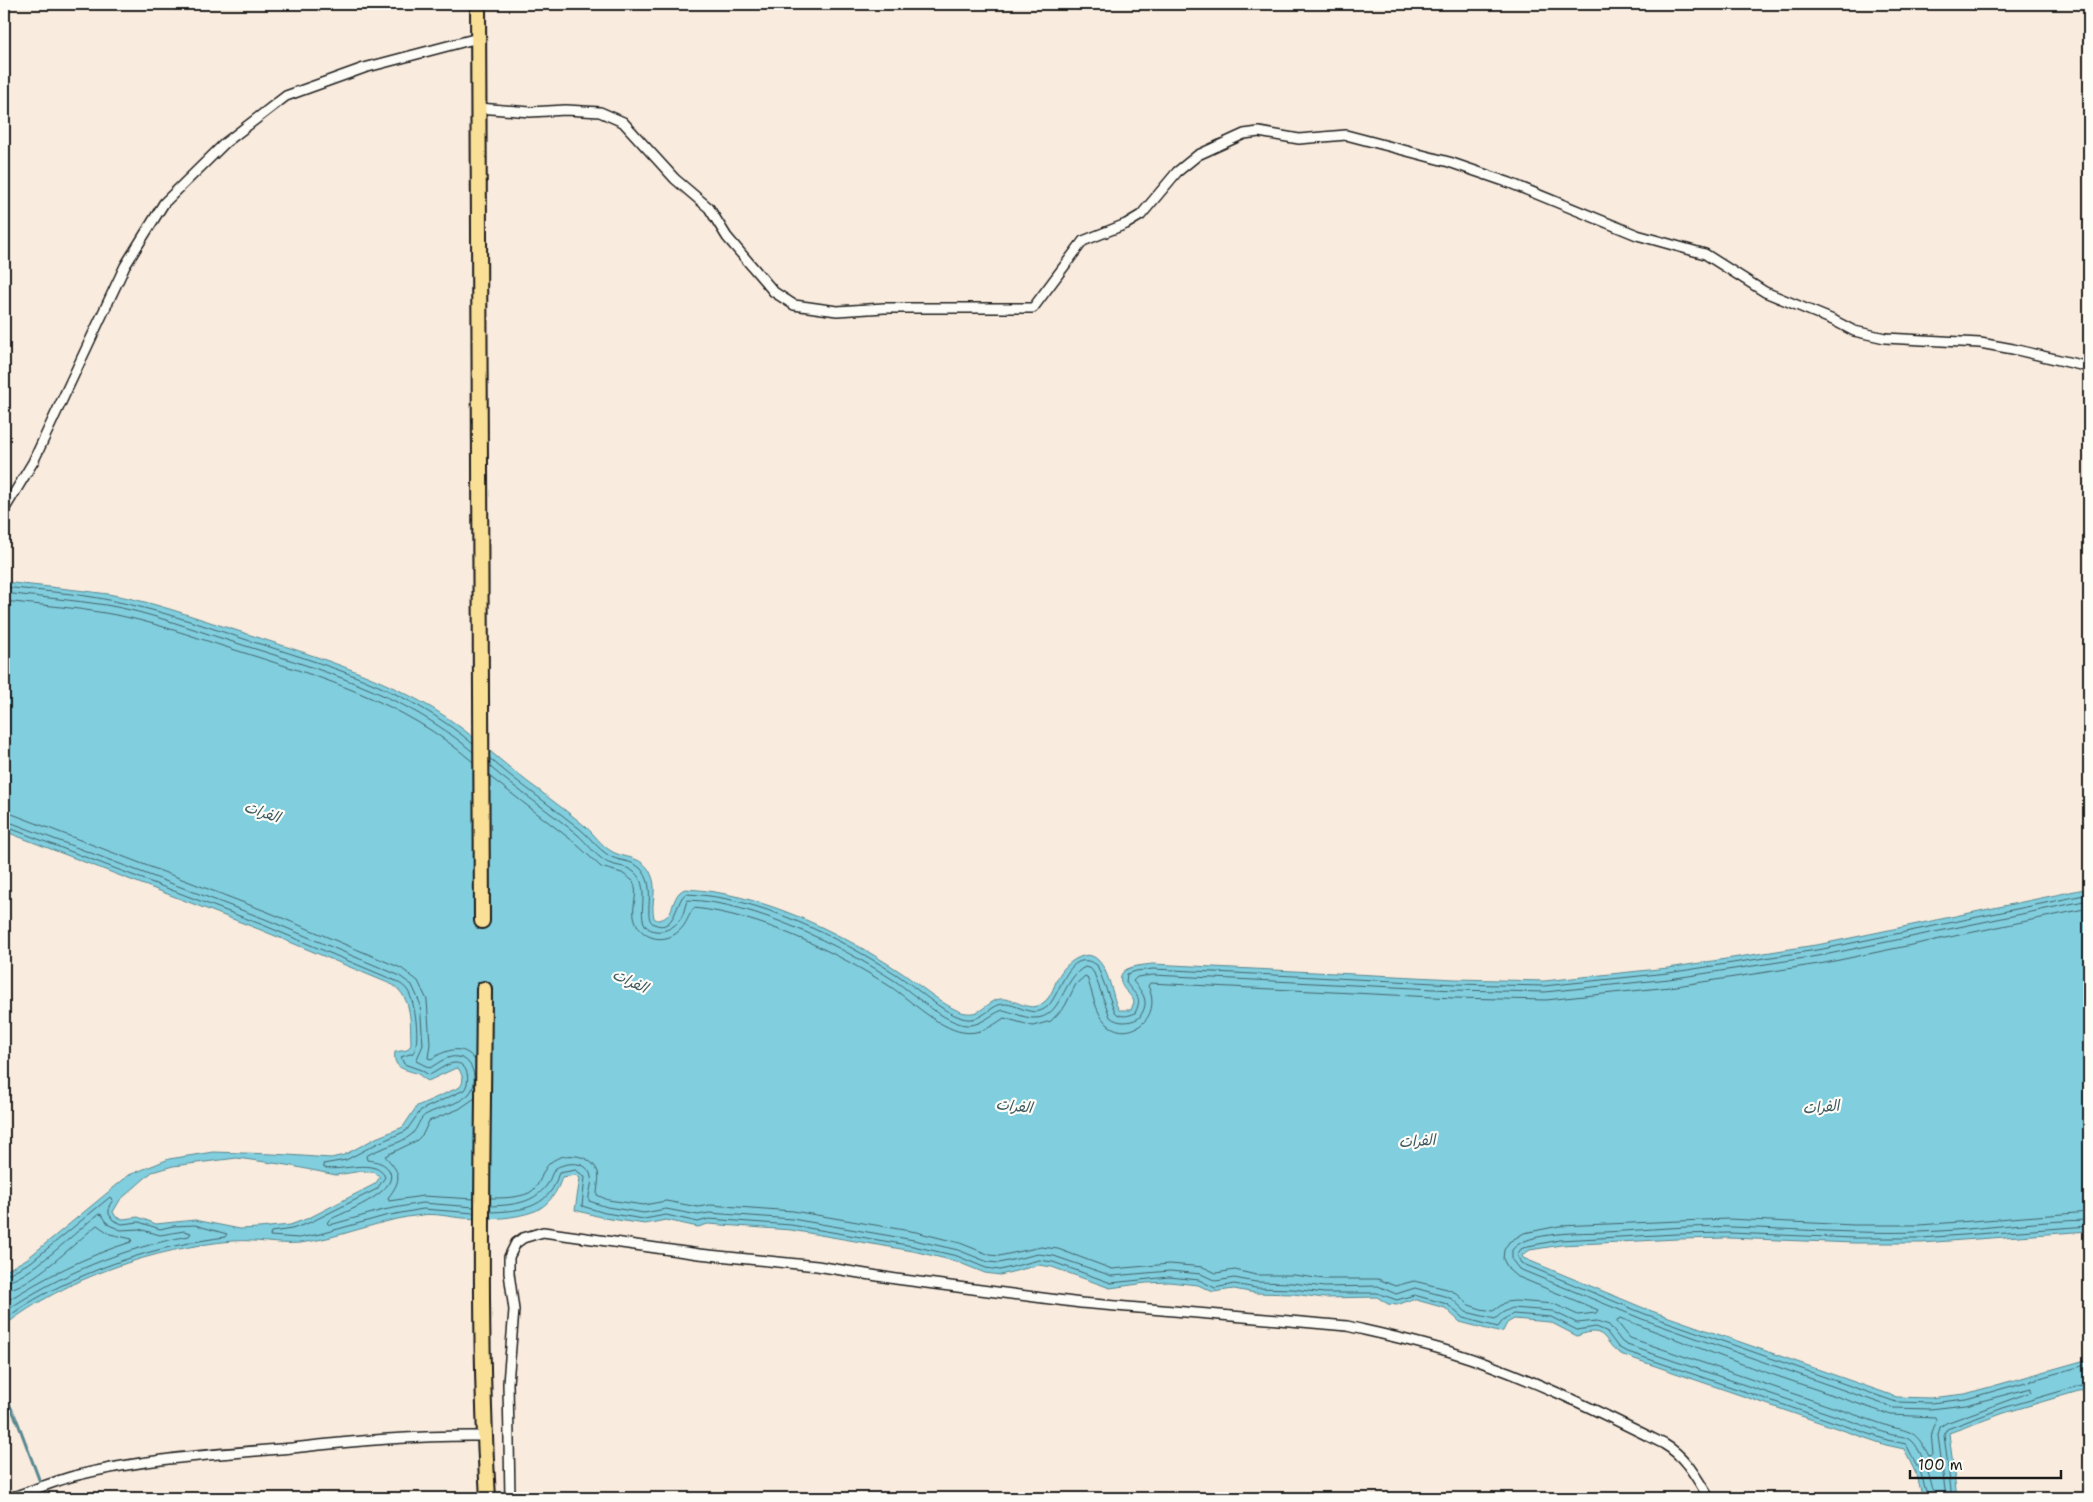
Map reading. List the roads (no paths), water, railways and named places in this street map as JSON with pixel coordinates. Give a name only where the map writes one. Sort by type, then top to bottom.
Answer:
[{"type":"main road","points":[[478,4],[482,922]]},
{"type":"main road","points":[[484,989],[482,1308],[484,1436],[488,1498]]},
{"type":"street","points":[[4,510],[33,462],[125,266],[164,203],[224,143],[286,96],[364,68],[478,38]]},
{"type":"street","points":[[478,108],[530,112],[566,110],[600,112],[623,122],[675,179],[709,208],[727,237],[774,292],[794,305],[837,311],[884,308],[1033,308],[1083,241],[1126,224],[1141,215],[1177,172],[1198,155],[1228,143],[1244,134],[1259,132],[1299,139],[1346,135],[1449,162],[1510,183],[1637,235],[1705,254],[1765,292],[1833,320],[1854,331],[1885,338],[1980,343],[2013,348],[2089,367]]},
{"type":"street","points":[[510,1498],[508,1383],[514,1310],[509,1273],[509,1257],[516,1243],[523,1238],[543,1232],[698,1254],[817,1266],[896,1279],[1082,1302],[1347,1326],[1385,1334],[1451,1352],[1528,1380],[1664,1444],[1688,1465],[1709,1498]]},
{"type":"street","points":[[10,1498],[73,1476],[112,1468],[191,1457],[388,1439],[447,1435],[484,1436]]},
{"type":"water","name":"الفرات","points":[[4,582],[108,594],[156,605],[361,673],[409,695],[446,717],[580,822],[607,849],[642,863],[653,878],[653,912],[654,918],[657,920],[668,916],[677,896],[685,889],[741,897],[797,916],[824,928],[875,956],[951,1007],[966,1013],[975,1013],[996,1000],[1002,999],[1026,1006],[1037,1006],[1049,997],[1066,966],[1077,958],[1088,955],[1101,963],[1119,1010],[1131,1010],[1134,1002],[1122,985],[1120,979],[1122,974],[1130,968],[1152,964],[1455,979],[1544,981],[1668,968],[1822,944],[2089,888],[2089,1231],[1921,1243],[1854,1243],[1729,1238],[1677,1239],[1561,1245],[1530,1250],[1522,1255],[1523,1258],[1646,1309],[1897,1397],[1930,1398],[1965,1394],[2089,1359],[2089,1388],[2004,1413],[1949,1433],[1957,1498],[1923,1498],[1917,1476],[1904,1449],[1886,1445],[1623,1355],[1616,1351],[1604,1337],[1595,1332],[1577,1336],[1550,1322],[1514,1319],[1507,1323],[1503,1331],[1498,1332],[1460,1322],[1445,1308],[1413,1299],[1397,1305],[1388,1304],[1377,1297],[1324,1298],[1293,1294],[1255,1293],[1234,1289],[1213,1292],[1198,1285],[1169,1282],[1110,1288],[1052,1267],[1039,1265],[1000,1275],[985,1273],[955,1261],[913,1251],[791,1230],[708,1224],[698,1227],[666,1220],[645,1224],[604,1218],[575,1210],[580,1178],[576,1175],[562,1177],[552,1197],[545,1205],[535,1211],[518,1216],[481,1219],[422,1215],[391,1220],[316,1241],[283,1243],[232,1241],[172,1250],[112,1268],[83,1280],[55,1293],[4,1326],[4,1272],[28,1258],[129,1175],[169,1159],[213,1152],[331,1158],[344,1155],[376,1138],[403,1127],[417,1106],[460,1087],[463,1080],[459,1069],[456,1068],[428,1081],[418,1074],[398,1066],[395,1052],[407,1050],[411,1045],[410,1020],[404,997],[393,985],[261,930],[4,831]],"holes":[[[237,1158],[287,1165],[336,1175],[362,1171],[374,1172],[380,1177],[375,1184],[309,1218],[290,1225],[240,1229],[195,1220],[156,1224],[138,1217],[123,1219],[116,1217],[113,1212],[120,1200],[152,1172],[173,1166]]]},
{"type":"waterway","points":[[4,1393],[18,1423],[46,1498]]}]
